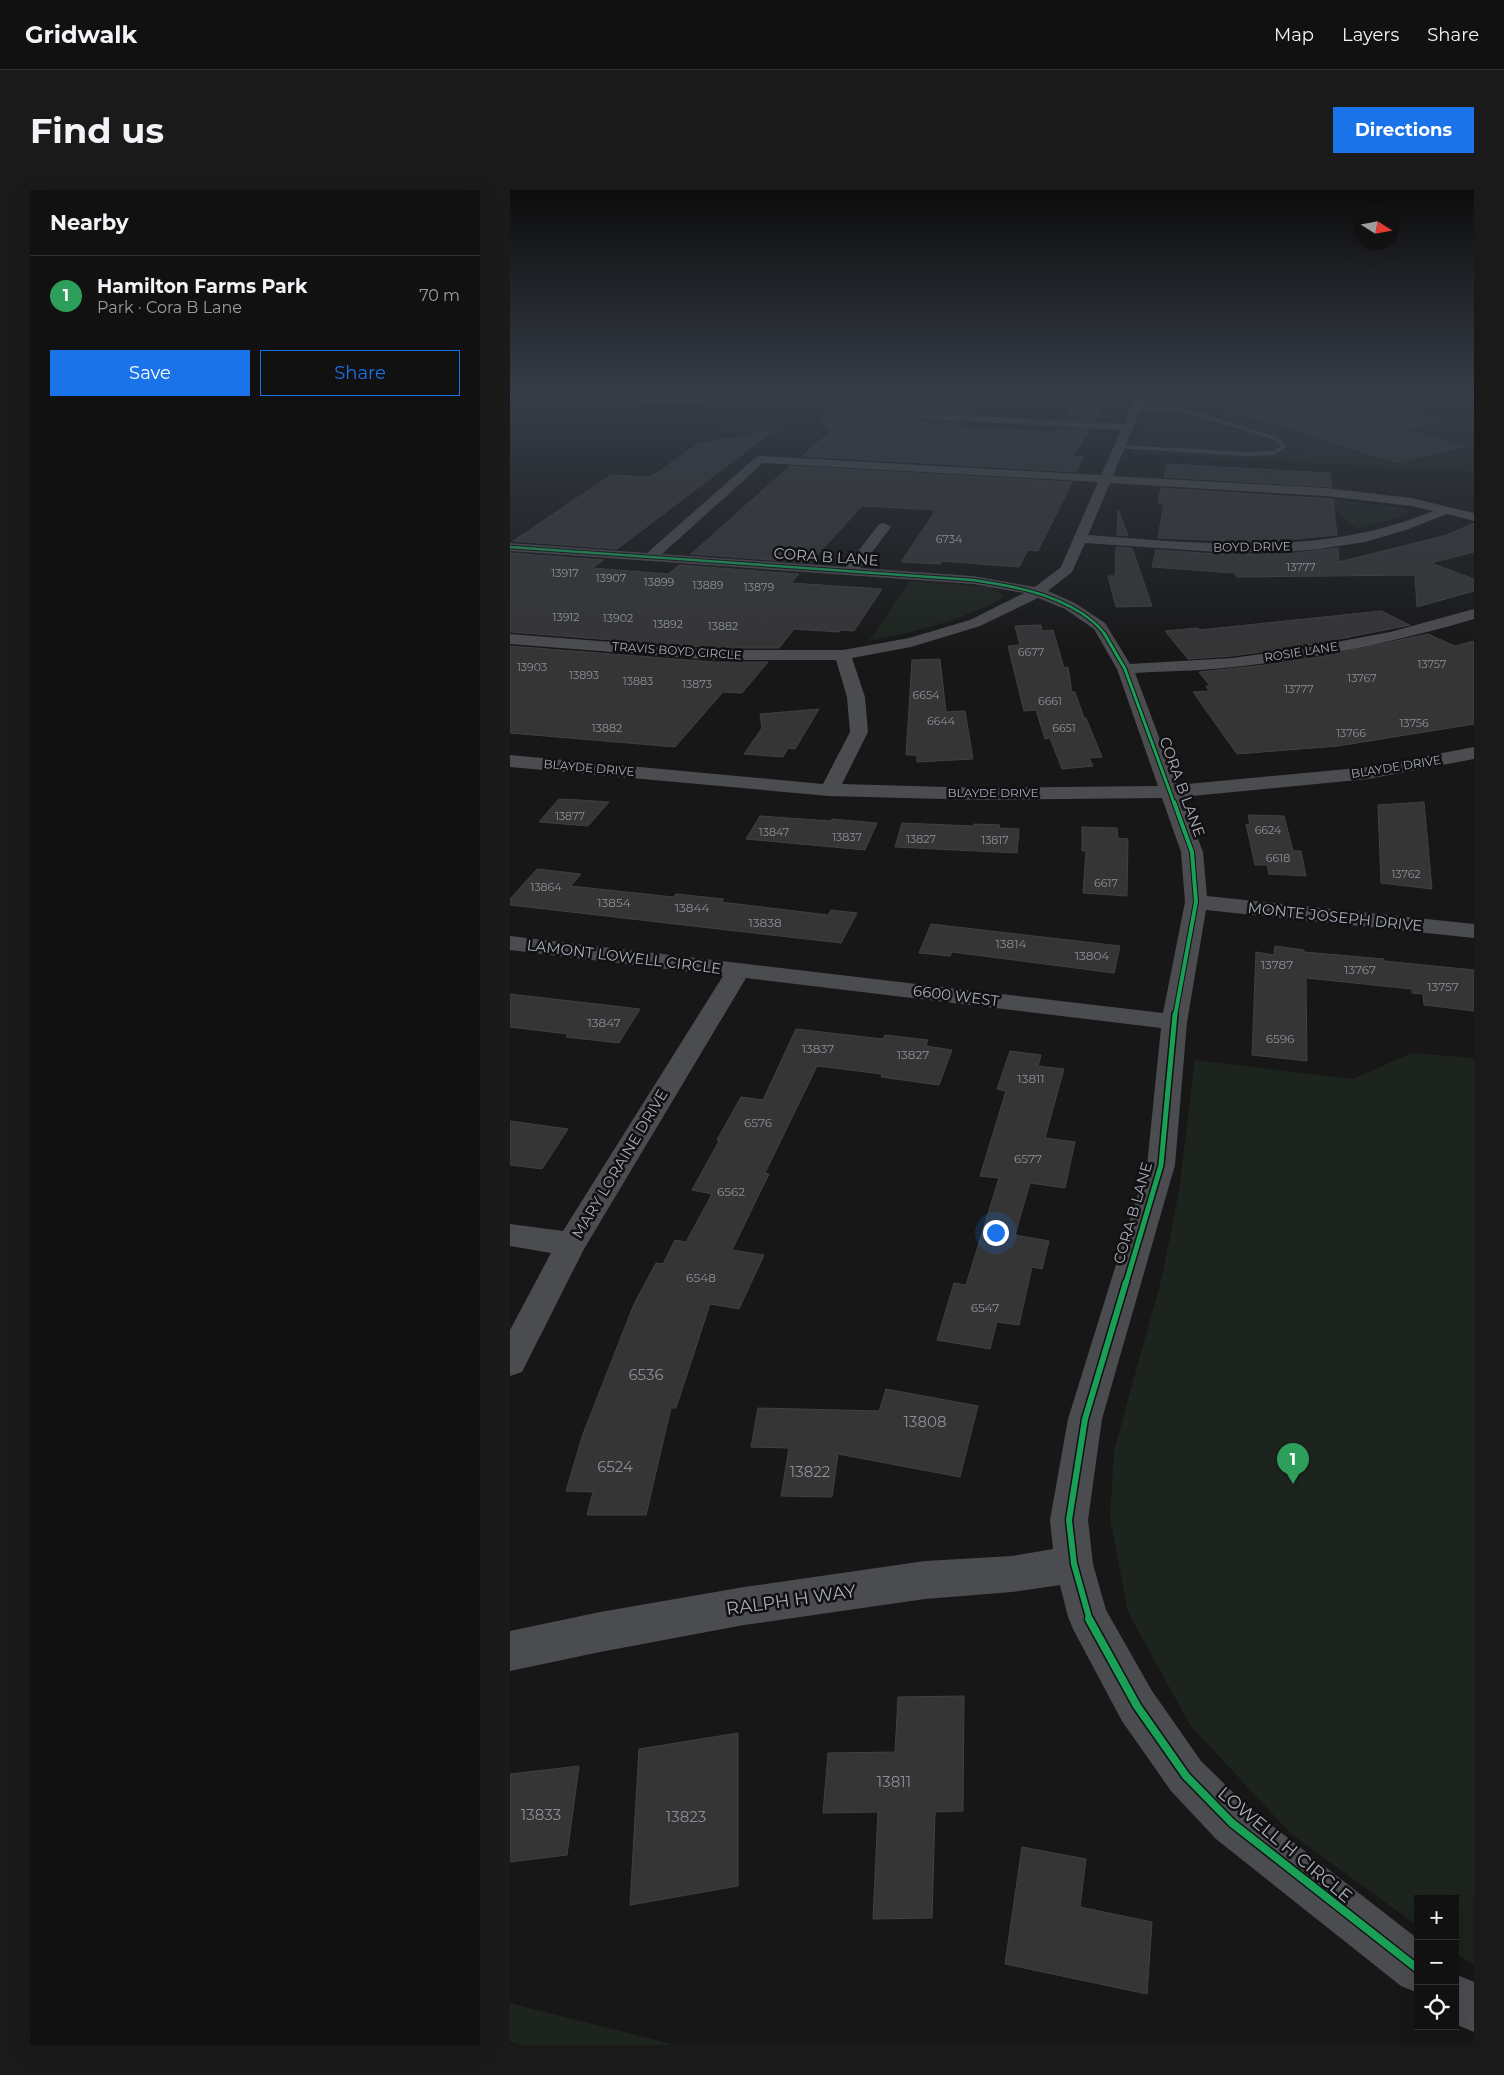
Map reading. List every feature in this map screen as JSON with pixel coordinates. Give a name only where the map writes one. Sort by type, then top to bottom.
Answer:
[{"type":"street","points":[[649,558],[736,481]]},
{"type":"street","name":"TRAVIS BOYD CIRCLE","points":[[510,639],[714,655],[843,655],[911,642],[975,623],[1038,592],[1068,569],[1104,481]]},
{"type":"street","points":[[1130,481],[1362,495],[1411,502],[1474,517]]},
{"type":"street","name":"BOYD DRIVE","points":[[1081,539],[1203,547],[1278,548],[1353,540],[1409,526],[1448,510]]},
{"type":"street","points":[[851,570],[884,527]]},
{"type":"street","name":"CORA B LANE","points":[[510,548],[851,570],[973,580],[1014,586],[1038,592],[1070,606],[1100,626],[1125,669],[1192,852],[1196,902],[1174,1022],[1161,1165],[1086,1419],[1069,1520],[1074,1564]]},
{"type":"street","name":"ROSIE LANE","points":[[1125,669],[1245,661],[1349,645],[1434,626],[1474,614]]},
{"type":"street","points":[[829,790],[859,732],[856,697],[843,655]]},
{"type":"street","name":"BLAYDE DRIVE","points":[[510,761],[829,790],[981,794],[1171,793],[1368,773],[1474,753]]},
{"type":"street","name":"MONTE JOSEPH DRIVE","points":[[1196,902],[1474,931]]},
{"type":"street","name":"LAMONT LOWELL CIRCLE","points":[[510,944],[738,971]]},
{"type":"street","name":"6600 WEST","points":[[738,971],[1174,1022]]},
{"type":"street","name":"MARY LORAINE DRIVE","points":[[510,1362],[571,1244],[738,971]]},
{"type":"street","points":[[510,1235],[571,1244]]},
{"type":"street","name":"RALPH H WAY","points":[[510,1651],[600,1632],[744,1606],[925,1580],[1012,1574],[1074,1564]]},
{"type":"street","name":"LOWELL H CIRCLE","points":[[1074,1564],[1088,1617],[1099,1639],[1137,1706],[1186,1776],[1232,1823],[1414,1967]]},
{"type":"street","points":[[1459,2000],[1474,2007]]},
{"type":"shaded area","points":[[1322,497],[1403,508],[1409,512],[1399,517],[1357,529]]},
{"type":"shaded area","points":[[910,581],[990,587],[1004,595],[1001,599],[985,607],[953,620],[904,634],[869,641]]},
{"type":"shaded area","points":[[1412,1053],[1474,1058],[1474,1965],[1459,1956],[1459,1895],[1414,1895],[1414,1923],[1291,1834],[1190,1725],[1128,1612],[1110,1518],[1114,1451],[1163,1273],[1179,1191],[1195,1060],[1353,1079]]},
{"type":"shaded area","points":[[510,2003],[675,2045],[523,2045],[510,2042]]},
{"type":"building","points":[[603,481],[707,481],[617,549],[513,541]]},
{"type":"building","points":[[774,481],[1072,482],[1038,551],[1028,550],[1019,567],[942,561],[940,564],[901,562],[936,510],[862,506],[810,563],[691,554]]},
{"type":"building","points":[[1224,481],[1331,481],[1332,487]]},
{"type":"building","points":[[1161,488],[1333,499],[1337,535],[1263,542],[1158,538],[1164,503],[1158,503]]},
{"type":"building","points":[[1119,511],[1128,536],[1117,535]]},
{"type":"building","points":[[1474,523],[1474,552],[1431,563],[1474,579],[1474,591],[1417,607],[1415,575],[1237,577],[1235,573],[1152,567],[1156,550],[1217,554],[1286,554],[1338,548],[1339,562],[1447,535]]},
{"type":"building","points":[[1116,547],[1132,548],[1152,606],[1116,607],[1108,576],[1115,576]]},
{"type":"building","points":[[510,553],[603,560],[592,568],[668,574],[679,565],[799,574],[791,583],[882,589],[854,631],[794,629],[779,648],[714,648],[510,632]]},
{"type":"building","points":[[1381,611],[1410,625],[1304,646],[1232,656],[1188,659],[1165,631],[1198,628],[1199,630]]},
{"type":"building","points":[[1041,625],[1042,631],[1053,630],[1064,668],[1068,667],[1072,692],[1075,692],[1084,718],[1086,718],[1102,757],[1089,758],[1093,766],[1062,769],[1050,738],[1045,739],[1036,710],[1024,711],[1008,646],[1020,645],[1015,626]]},
{"type":"building","points":[[1428,634],[1455,646],[1474,641],[1474,724],[1338,746],[1237,754],[1193,692],[1209,691],[1206,686],[1210,686],[1199,672],[1325,656]]},
{"type":"building","points":[[510,646],[714,662],[768,662],[742,693],[723,692],[675,747],[510,733]]},
{"type":"building","points":[[940,659],[946,712],[965,711],[973,759],[917,762],[917,755],[906,755],[912,660]]},
{"type":"building","points":[[819,709],[795,749],[788,748],[783,757],[744,754],[762,728],[760,714]]},
{"type":"building","points":[[559,799],[609,802],[588,826],[539,822]]},
{"type":"building","points":[[1424,802],[1432,889],[1381,883],[1378,805]]},
{"type":"building","points":[[1248,815],[1284,816],[1293,851],[1301,851],[1306,876],[1269,874],[1267,865],[1255,865],[1246,824],[1250,825]]},
{"type":"building","points":[[760,816],[877,823],[865,850],[746,839]]},
{"type":"building","points":[[902,823],[973,826],[974,824],[1000,825],[999,828],[1019,829],[1017,853],[895,847]]},
{"type":"building","points":[[1082,827],[1117,828],[1118,838],[1128,839],[1127,896],[1083,893],[1086,851],[1082,851]]},
{"type":"building","points":[[537,869],[581,874],[571,886],[673,897],[676,894],[724,899],[721,902],[828,915],[831,910],[857,913],[841,943],[510,905],[510,899]]},
{"type":"building","points":[[931,924],[1120,946],[1114,973],[952,952],[950,956],[919,953]]},
{"type":"building","points":[[1275,946],[1304,950],[1304,952],[1474,970],[1474,1011],[1424,1005],[1423,994],[1412,993],[1412,989],[1306,978],[1307,1061],[1252,1055],[1256,952],[1274,955]]},
{"type":"building","points":[[510,994],[640,1009],[619,1043],[566,1037],[568,1034],[510,1027]]},
{"type":"building","points":[[796,1029],[883,1039],[885,1035],[928,1040],[926,1046],[952,1050],[939,1085],[881,1077],[882,1074],[817,1066],[765,1173],[769,1174],[732,1250],[764,1255],[739,1309],[710,1304],[676,1408],[671,1408],[646,1515],[587,1515],[593,1492],[566,1491],[583,1434],[634,1304],[656,1263],[663,1264],[675,1240],[686,1242],[712,1194],[692,1190],[719,1141],[717,1140],[741,1097],[763,1100]]},
{"type":"building","points":[[1010,1051],[1041,1055],[1038,1066],[1064,1069],[1045,1138],[1075,1142],[1065,1188],[1030,1183],[1015,1235],[1049,1241],[1042,1269],[1032,1267],[1019,1325],[997,1322],[990,1349],[937,1340],[954,1283],[966,1285],[999,1178],[980,1176],[1006,1091],[997,1089]]},
{"type":"building","points":[[510,1121],[568,1129],[542,1169],[510,1165]]},
{"type":"building","points":[[886,1389],[978,1406],[960,1477],[838,1454],[832,1497],[781,1496],[789,1448],[751,1447],[758,1408],[879,1411]]},
{"type":"building","points":[[964,1696],[963,1811],[935,1812],[932,1918],[873,1919],[878,1812],[823,1813],[828,1753],[895,1752],[898,1697]]},
{"type":"building","points":[[738,1733],[738,1886],[630,1905],[639,1749]]},
{"type":"building","points":[[579,1766],[567,1855],[510,1862],[510,1774]]},
{"type":"building","points":[[1022,1847],[1086,1859],[1080,1907],[1152,1922],[1147,1994],[1005,1964]]},
{"type":"cycle path","points":[[510,547],[973,580],[1014,586],[1038,592],[1070,606],[1100,626],[1125,669],[1192,852],[1196,902],[1174,1022],[1161,1165],[1085,1419],[1069,1520],[1074,1564],[1088,1617],[1137,1706],[1186,1776],[1232,1823],[1414,1966]]},
{"type":"place","name":"Hamilton Farms Park","points":[[1293,1484]]}]
